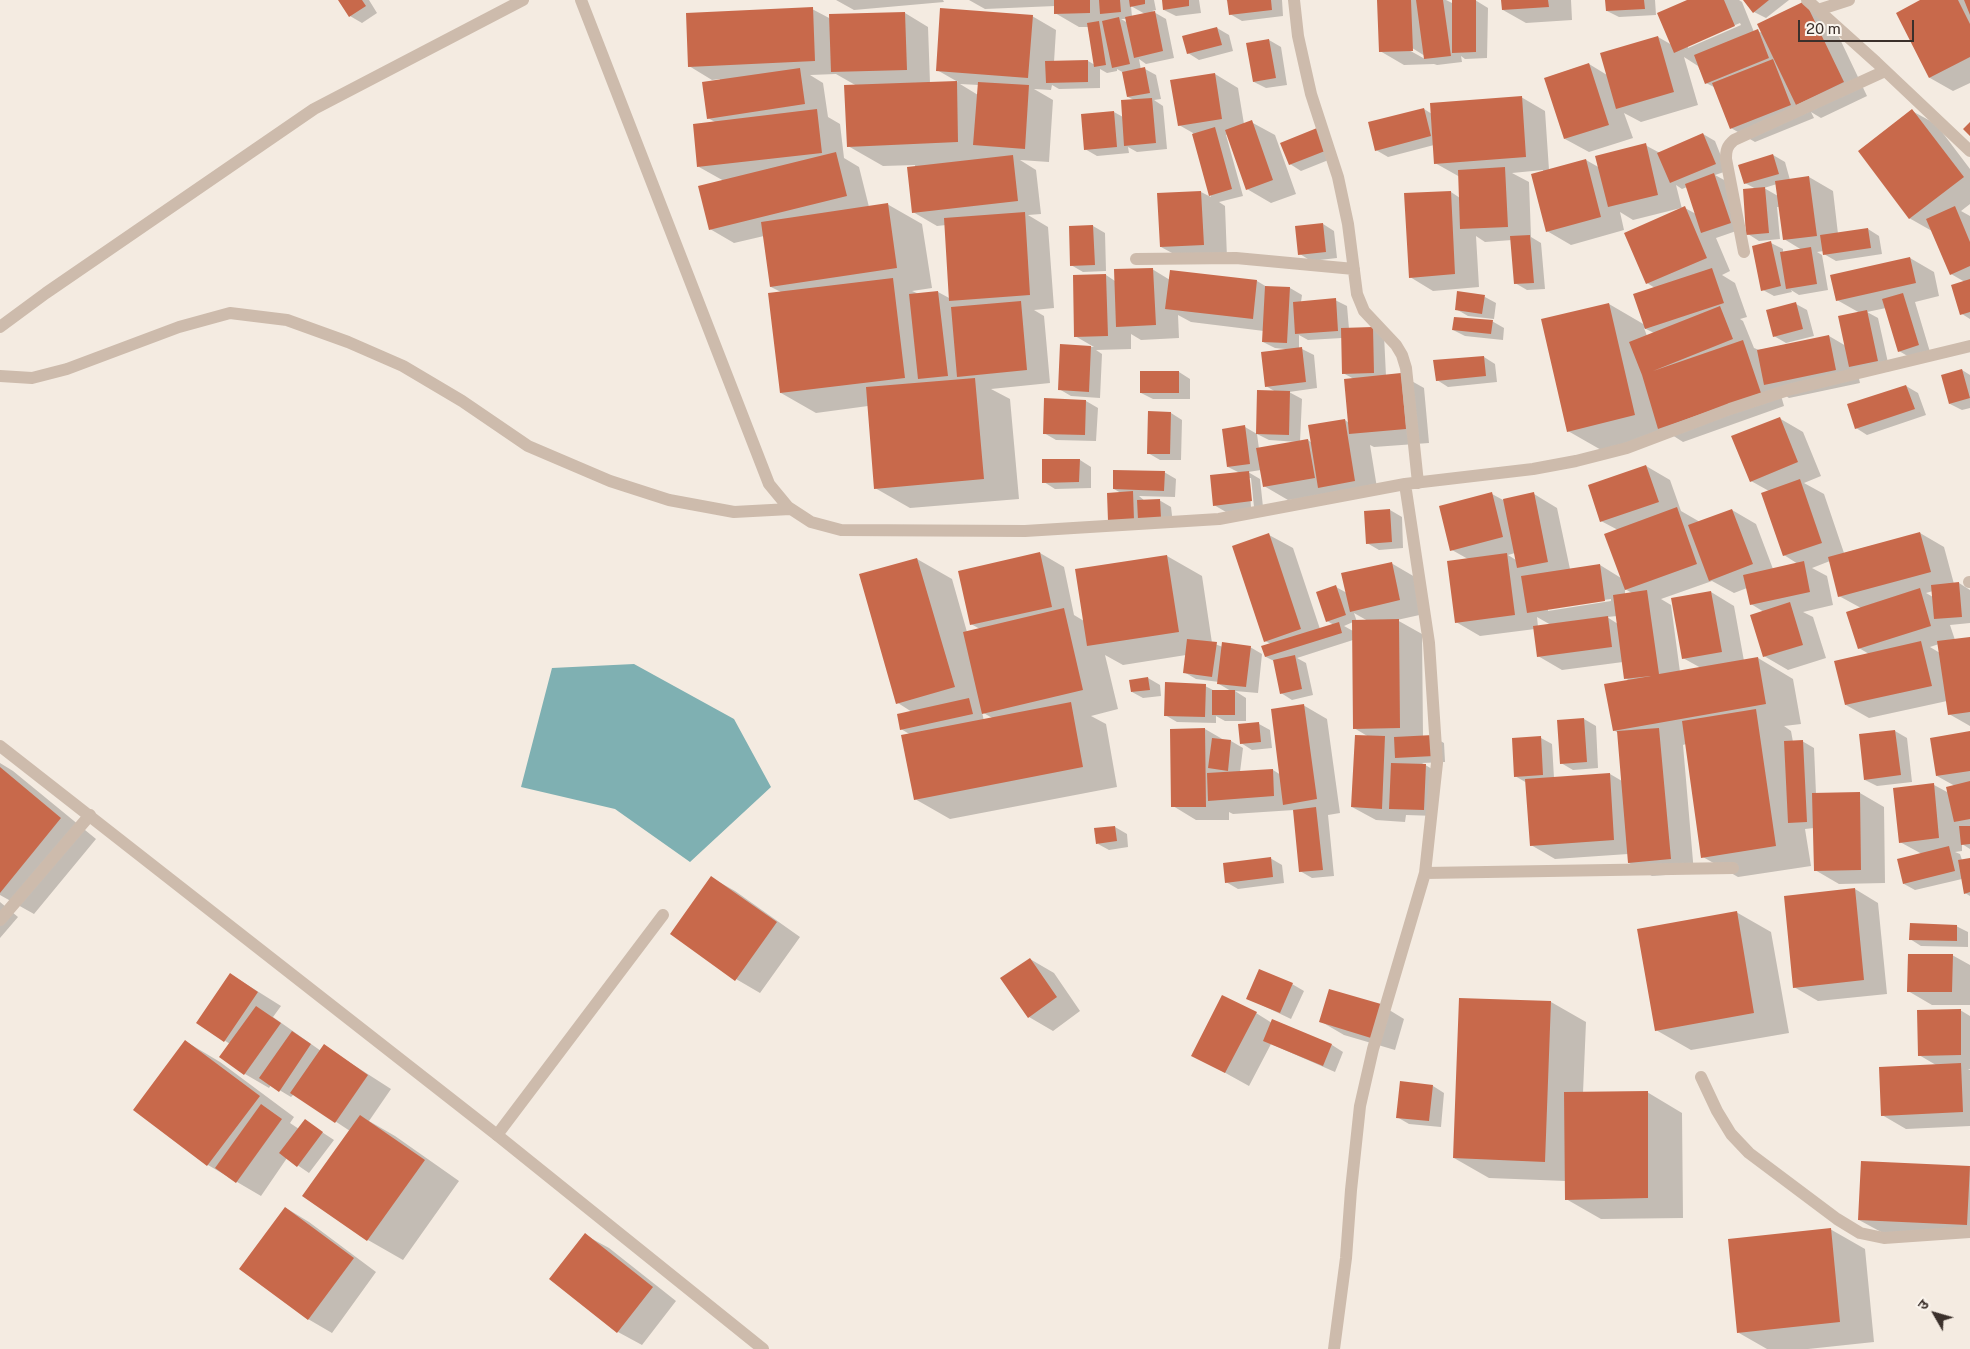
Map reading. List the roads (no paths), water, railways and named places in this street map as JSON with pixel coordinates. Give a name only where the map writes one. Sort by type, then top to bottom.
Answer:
[{"type":"street","points":[[0,327],[46,293],[314,109],[523,0]]},
{"type":"street","points":[[581,0],[769,484],[790,509],[811,522],[841,530],[1025,531],[1219,520],[1412,484],[1576,461],[1627,448],[1730,409],[1788,390],[1970,346]]},
{"type":"street","points":[[1294,0],[1298,36],[1311,94],[1338,177],[1348,224],[1357,294],[1364,311],[1396,345],[1402,355],[1406,368],[1412,484],[1429,643],[1437,763],[1425,873],[1373,1049],[1360,1106],[1350,1190],[1346,1258],[1334,1349]]},
{"type":"street","points":[[1807,0],[1886,71],[1970,151]]},
{"type":"street","points":[[1818,10],[1849,0]]},
{"type":"street","points":[[1744,252],[1726,159],[1726,150],[1729,144],[1734,140],[1886,71]]},
{"type":"street","points":[[1136,259],[1236,258],[1354,268]]},
{"type":"street","points":[[0,376],[32,378],[67,369],[179,327],[230,313],[287,320],[348,342],[404,366],[462,401],[528,446],[610,481],[669,500],[734,512],[790,509]]},
{"type":"street","points":[[0,746],[497,1136],[763,1349]]},
{"type":"street","points":[[0,920],[90,815]]},
{"type":"street","points":[[1425,873],[1733,868]]},
{"type":"street","points":[[497,1136],[663,915]]},
{"type":"street","points":[[1701,1077],[1717,1111],[1731,1134],[1749,1153],[1837,1219],[1860,1233],[1884,1238],[1970,1232]]},
{"type":"water","points":[[634,664],[734,719],[771,787],[690,862],[615,809],[521,787],[552,668]]}]
